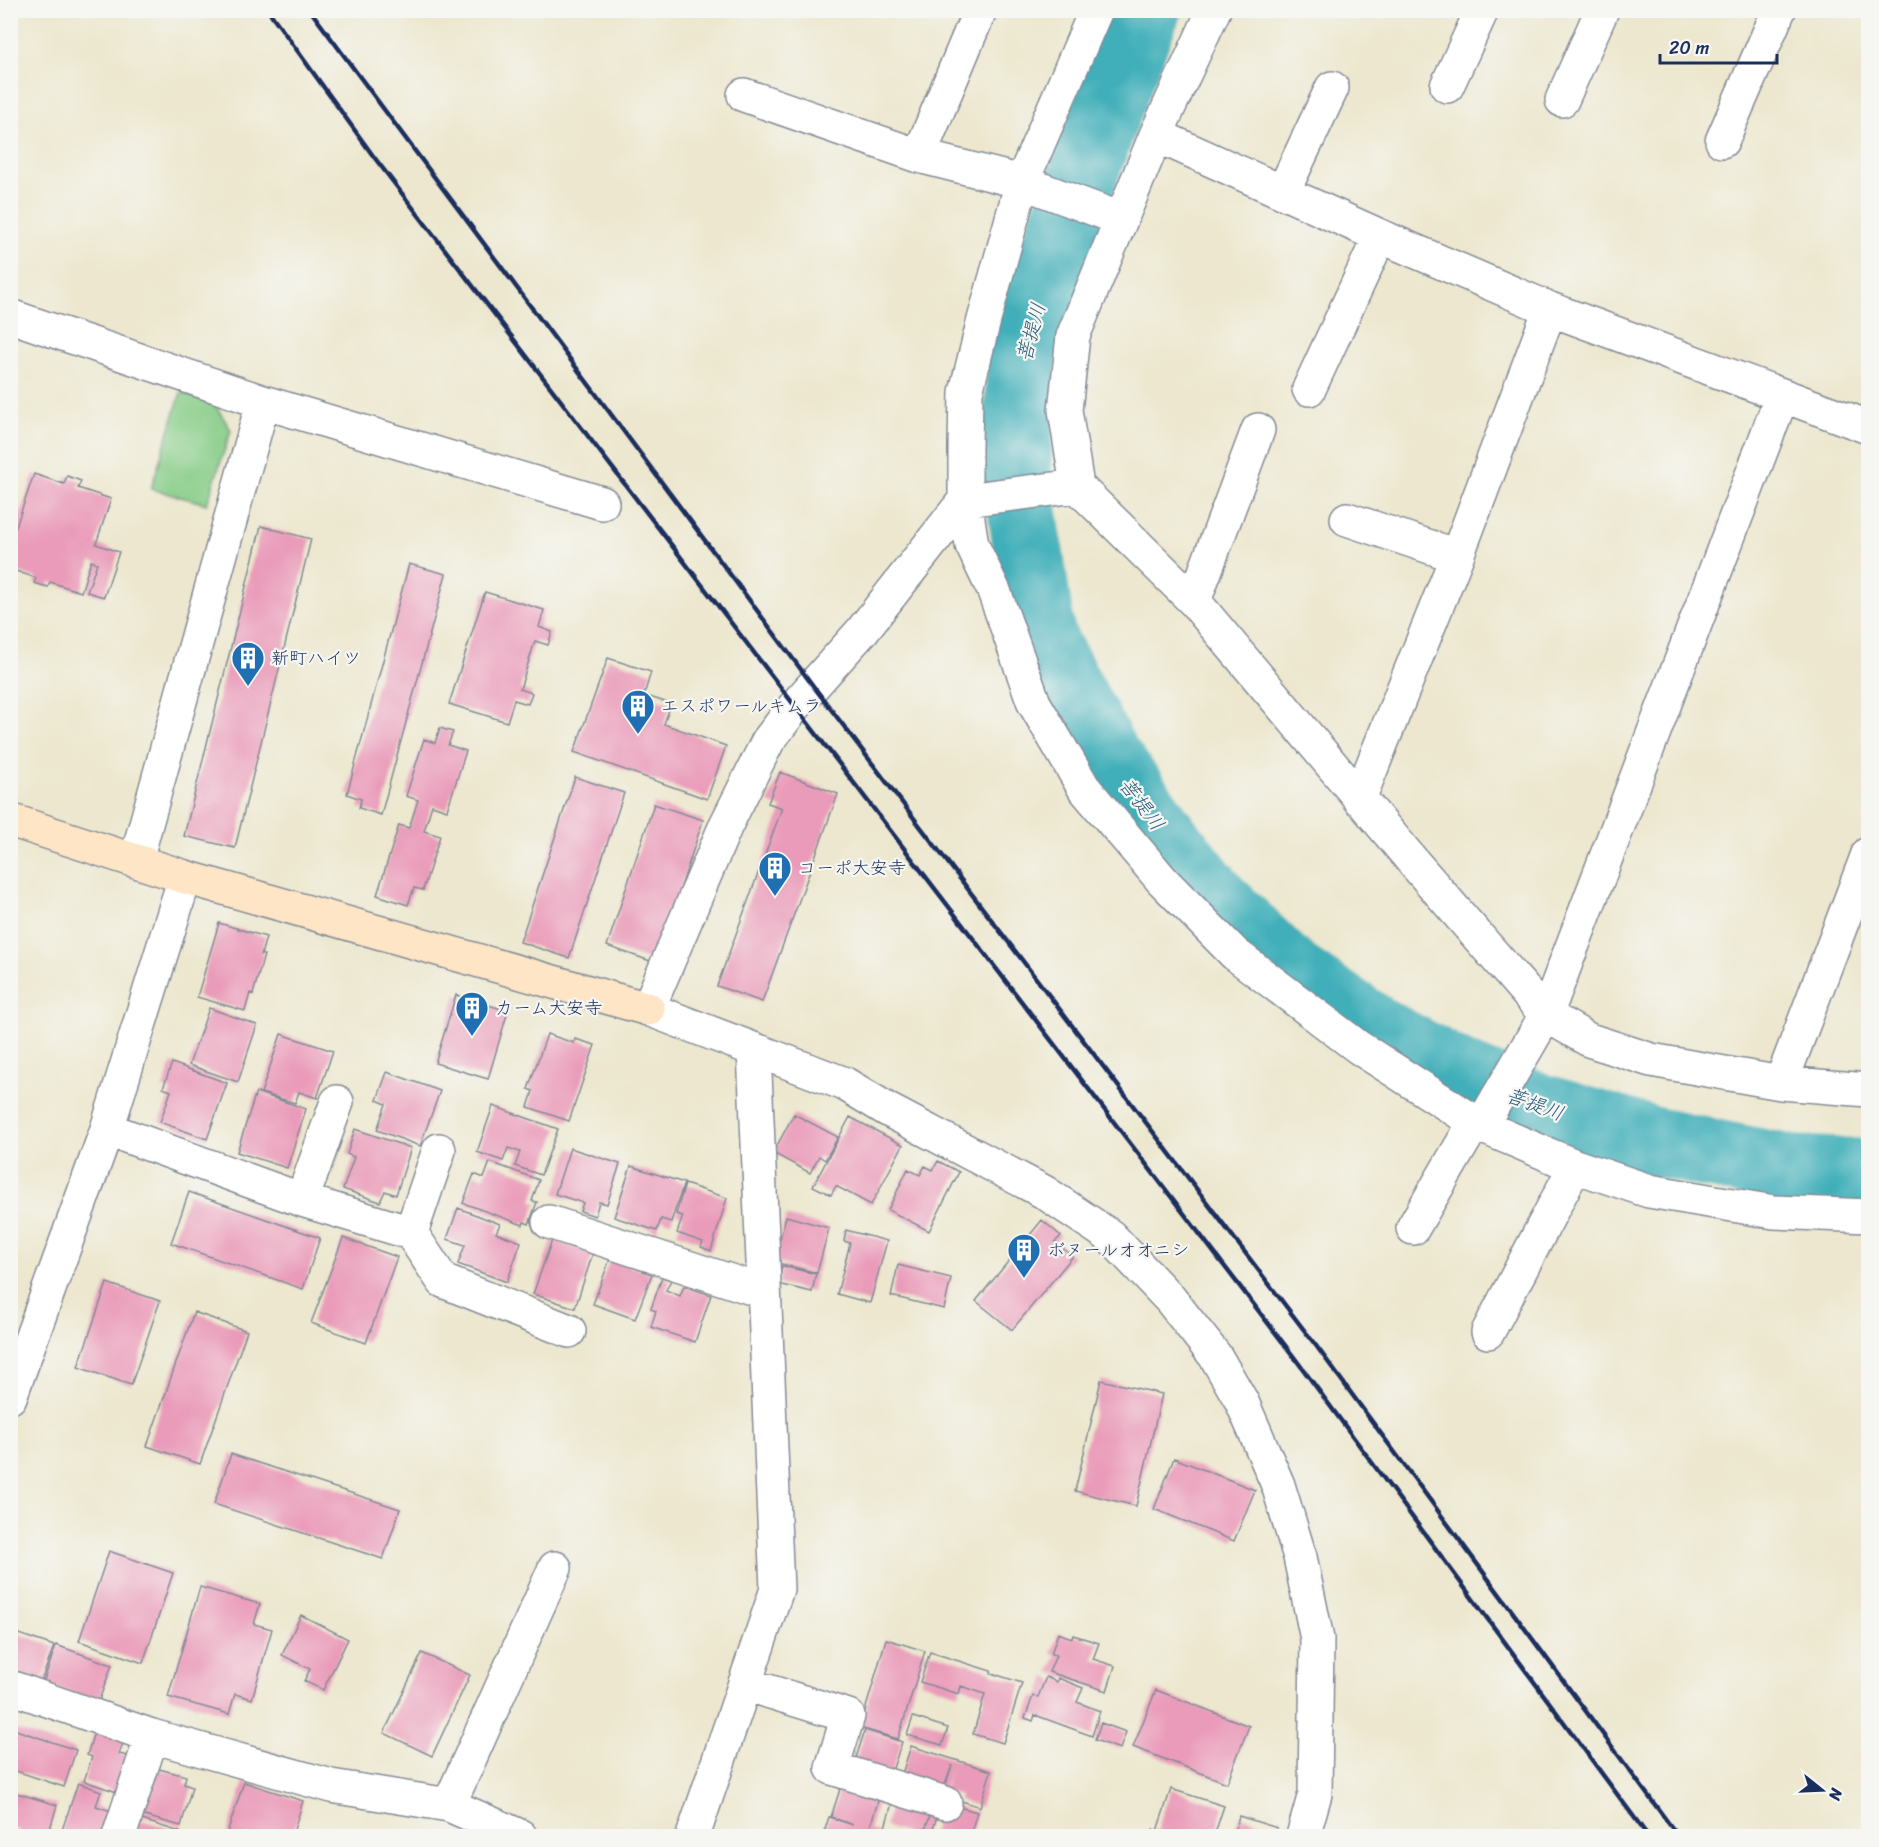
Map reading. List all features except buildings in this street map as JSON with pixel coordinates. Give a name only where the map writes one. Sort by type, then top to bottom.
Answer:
[{"type":"street","points":[[919,156],[980,10]]},
{"type":"street","points":[[1096,10],[1027,184],[984,320],[966,392],[972,545],[994,591],[1034,703],[1084,788],[1162,880],[1235,954],[1358,1047],[1481,1121],[1575,1166],[1649,1191],[1774,1212],[1869,1216]]},
{"type":"street","points":[[1214,10],[1156,135],[1110,215],[1073,336],[1065,410],[1067,487],[1194,601],[1359,799],[1546,1015],[1589,1040],[1651,1059],[1781,1083],[1869,1090]]},
{"type":"street","points":[[1447,86],[1482,10]]},
{"type":"street","points":[[1562,100],[1602,10]]},
{"type":"street","points":[[1722,141],[1779,10]]},
{"type":"street","points":[[1283,192],[1332,88]]},
{"type":"street","points":[[744,95],[919,156],[1027,184],[1110,215]]},
{"type":"street","points":[[1156,135],[1380,236],[1550,309],[1869,428]]},
{"type":"street","points":[[1309,389],[1380,236]]},
{"type":"street","points":[[1359,799],[1456,556],[1550,309]]},
{"type":"street","points":[[10,316],[263,402],[602,503]]},
{"type":"street","points":[[1413,1228],[1546,1015],[1782,396]]},
{"type":"street","points":[[136,860],[263,402]]},
{"type":"street","points":[[1194,601],[1258,430]]},
{"type":"street","points":[[648,1009],[726,825],[768,741],[794,707],[862,631],[971,499],[1067,487]]},
{"type":"street","points":[[1347,519],[1456,556]]},
{"type":"street","points":[[10,820],[185,877],[648,1009],[845,1084],[936,1137],[1044,1192],[1110,1236],[1170,1299],[1216,1357],[1242,1402],[1278,1485],[1300,1557],[1317,1639],[1315,1794],[1303,1836]]},
{"type":"street","points":[[1781,1083],[1869,854]]},
{"type":"street","points":[[10,1397],[107,1129],[185,877]]},
{"type":"street","points":[[693,1836],[777,1589],[754,1050]]},
{"type":"street","points":[[302,1200],[337,1102]]},
{"type":"street","points":[[107,1129],[302,1200],[411,1233],[443,1281],[569,1331]]},
{"type":"street","points":[[411,1233],[439,1150]]},
{"type":"street","points":[[1488,1332],[1575,1166]]},
{"type":"street","points":[[549,1222],[764,1292]]},
{"type":"street","points":[[449,1805],[555,1568]]},
{"type":"street","points":[[745,1684],[848,1716],[832,1768],[945,1803]]},
{"type":"street","points":[[10,1687],[152,1736],[331,1786],[449,1805],[520,1836]]},
{"type":"street","points":[[119,1836],[152,1736]]},
{"type":"green space","points":[[181,392],[216,406],[231,430],[207,504],[151,489]]},
{"type":"waterway","name":"菩提川","points":[[1146,10],[1061,234],[1022,352],[1016,467],[1041,637],[1104,754],[1163,835],[1215,900],[1290,973],[1377,1031],[1456,1073],[1537,1107],[1654,1142],[1792,1170],[1868,1174]]},
{"type":"railway","points":[[268,10],[374,157],[1294,1357],[1648,1836]]},
{"type":"railway","points":[[310,10],[814,687],[1317,1347],[1678,1836]]},
{"type":"place","name":"新町ハイツ","points":[[248,687]]},
{"type":"place","name":"エスポワールキムラ","points":[[638,735]]},
{"type":"place","name":"コーポ大安寺","points":[[775,897]]},
{"type":"place","name":"カーム大安寺","points":[[472,1037]]},
{"type":"place","name":"ボヌールオオニシ","points":[[1024,1279]]}]
